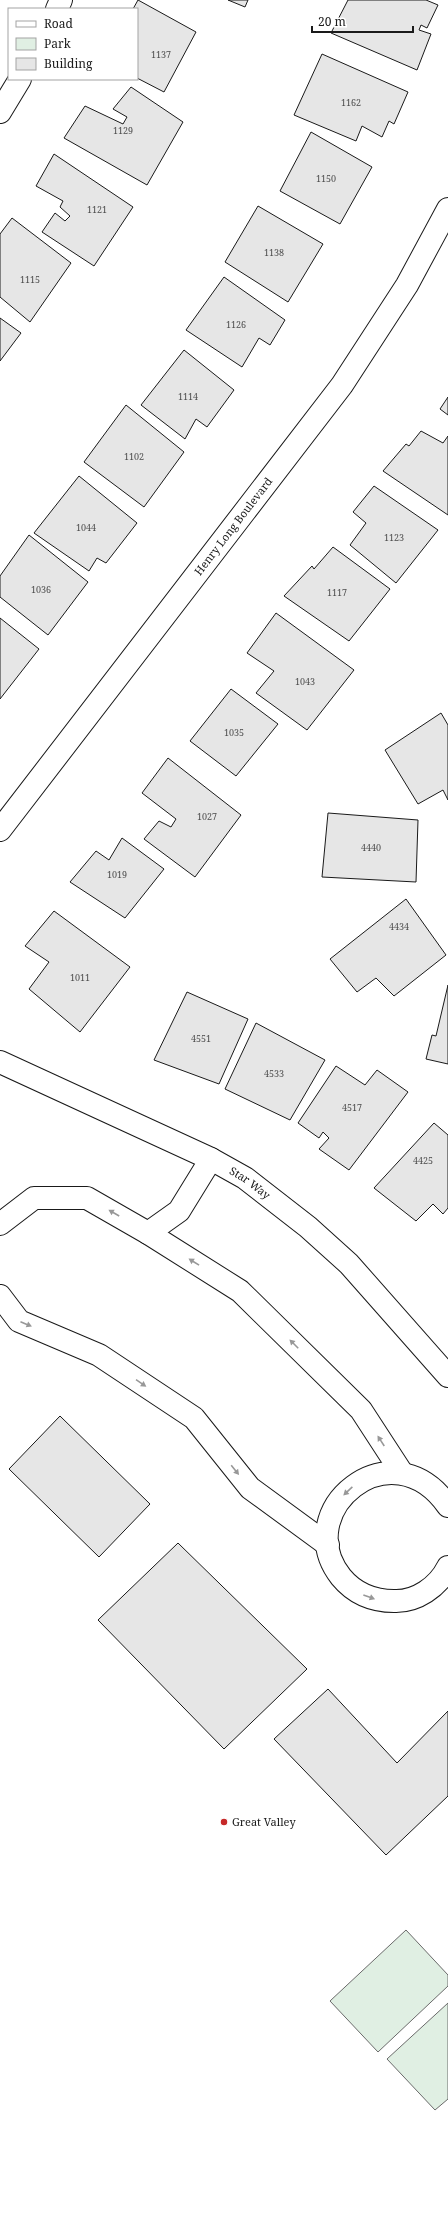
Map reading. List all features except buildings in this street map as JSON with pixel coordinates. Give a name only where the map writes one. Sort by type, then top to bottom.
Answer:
[{"type":"street","points":[[0,112],[19,80]]},
{"type":"street","name":"Henry Long Boulevard","points":[[0,830],[342,385],[408,284],[448,209]]},
{"type":"street","name":"Star Way","points":[[0,1062],[211,1159],[245,1178],[308,1227],[349,1264],[448,1376]]},
{"type":"street","points":[[148,1233],[179,1211],[211,1159]]},
{"type":"street","points":[[0,1224],[34,1198],[87,1198],[148,1233],[240,1291],[361,1410],[402,1473]]},
{"type":"street","points":[[0,1296],[19,1321],[100,1355],[194,1418],[250,1488],[328,1546]]},
{"type":"street","points":[[445,1495],[423,1481],[402,1473],[382,1473],[363,1479],[347,1491],[335,1507],[331,1519],[328,1546],[332,1560],[346,1583],[357,1592],[370,1598],[384,1601],[398,1601],[412,1598],[424,1592],[436,1584],[448,1568]]},
{"type":"green space","points":[[406,1930],[448,1975],[448,1986],[378,2052],[330,2001]]},
{"type":"green space","points":[[448,2003],[448,2099],[435,2110],[387,2059]]},
{"type":"place","name":"Great Valley","points":[[224,1822]]}]
